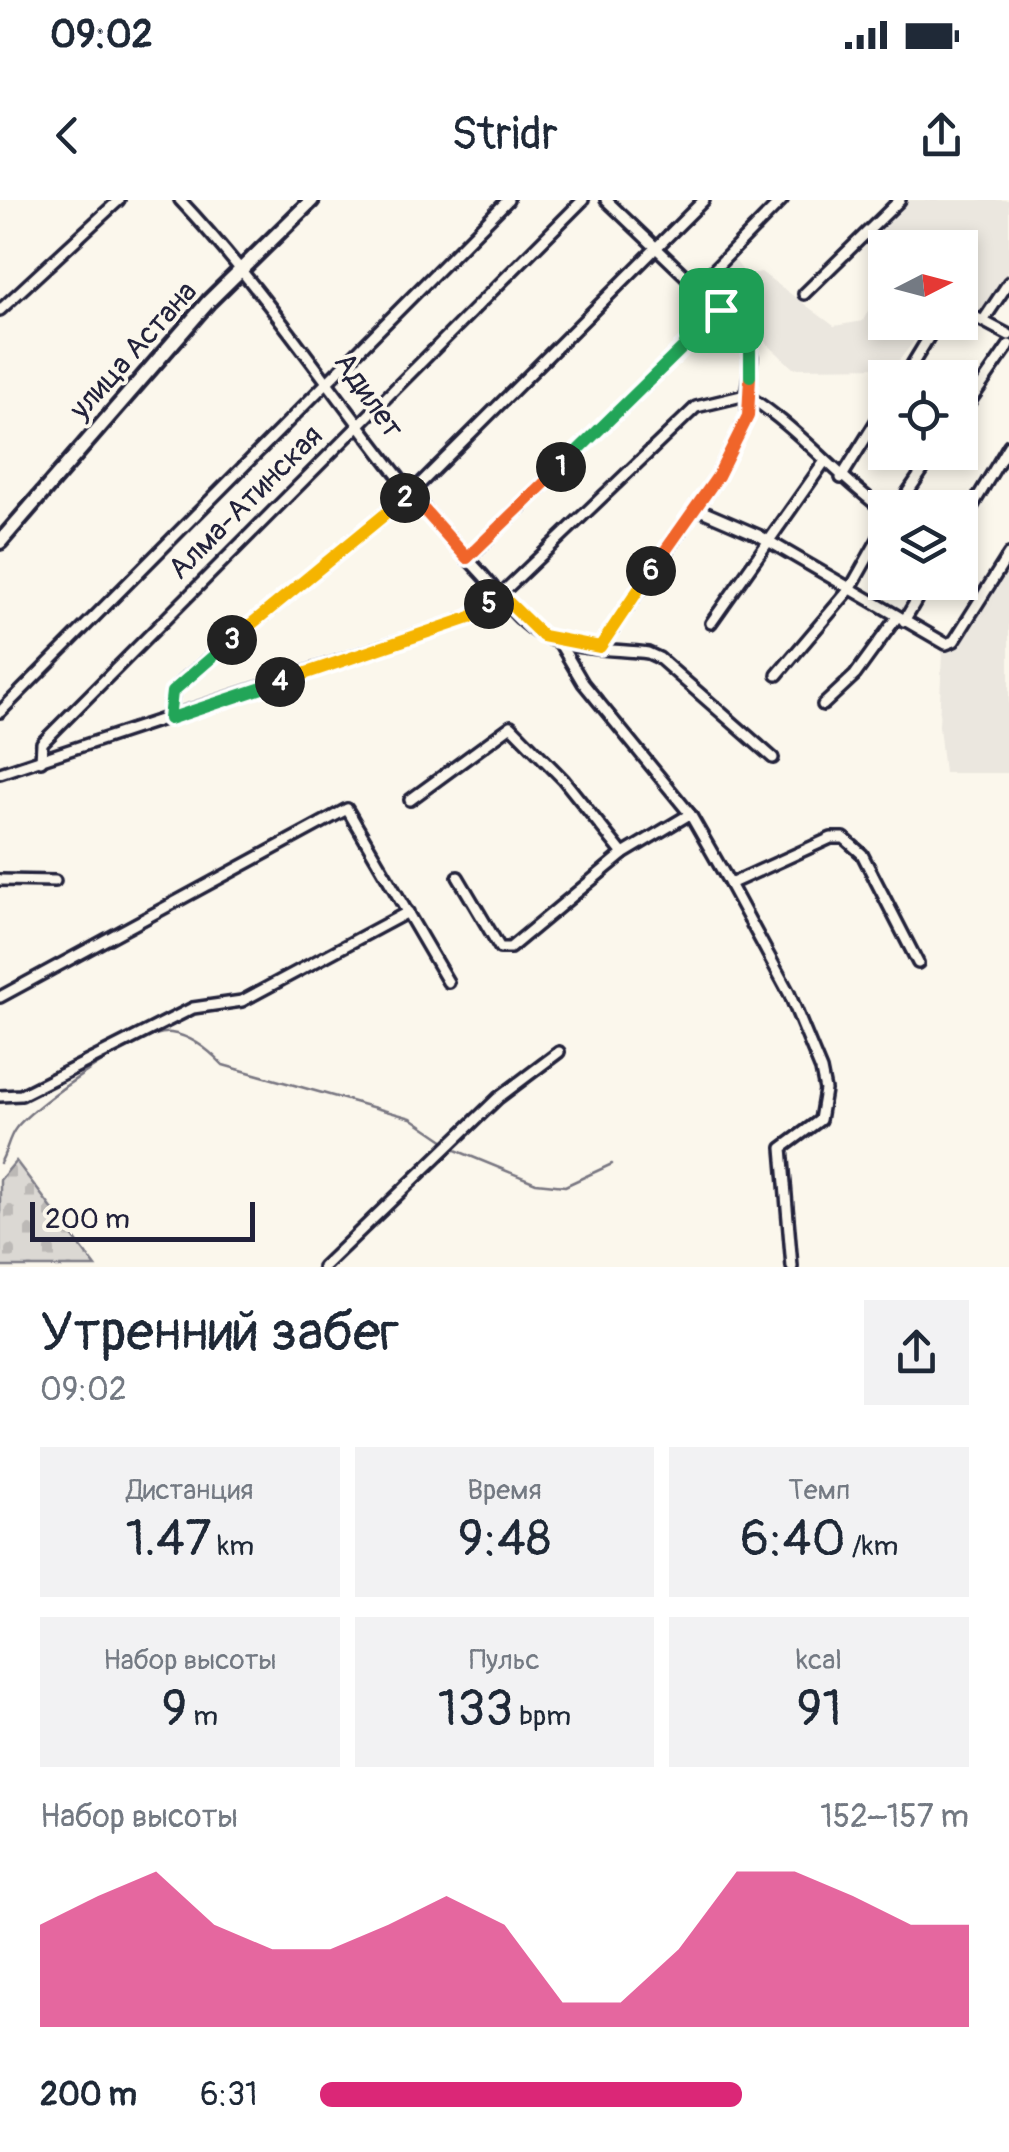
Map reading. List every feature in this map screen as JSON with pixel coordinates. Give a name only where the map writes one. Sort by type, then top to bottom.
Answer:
[{"type":"main road","name":"улица Астана","points":[[0,542],[110,411],[243,267],[312,200]]},
{"type":"street","points":[[0,310],[119,200]]},
{"type":"street","name":"Адилет","points":[[180,200],[243,267],[410,494],[529,626],[558,642],[658,658],[773,758]]},
{"type":"street","points":[[0,712],[508,200]]},
{"type":"street","name":"Алма-Атинская","points":[[41,761],[42,743],[584,200]]},
{"type":"street","points":[[600,647],[718,476],[748,416],[746,395],[752,370],[750,342],[606,200]]},
{"type":"street","points":[[169,719],[172,692],[184,680],[410,494],[704,200]]},
{"type":"street","points":[[697,287],[782,200]]},
{"type":"street","points":[[804,294],[900,200]]},
{"type":"street","points":[[983,321],[1009,282]]},
{"type":"street","points":[[467,558],[721,310]]},
{"type":"street","points":[[978,318],[1009,335]]},
{"type":"street","points":[[978,390],[1009,345]]},
{"type":"street","points":[[0,773],[469,618],[500,594],[696,407],[746,395],[799,432],[841,478],[868,498]]},
{"type":"street","points":[[841,478],[868,434]]},
{"type":"street","points":[[978,497],[1009,445]]},
{"type":"street","points":[[711,623],[824,461]]},
{"type":"street","points":[[695,508],[769,541],[939,642],[954,641],[1009,554]]},
{"type":"street","points":[[778,675],[850,589],[868,557]]},
{"type":"street","points":[[823,706],[855,675],[914,600]]},
{"type":"street","points":[[558,642],[584,683],[690,814],[788,994],[825,1084],[820,1120],[782,1148],[792,1267]]},
{"type":"street","points":[[410,800],[511,726],[563,780],[623,854]]},
{"type":"street","points":[[0,997],[348,809],[448,982]]},
{"type":"street","points":[[458,878],[500,948],[510,948],[623,854],[690,814]]},
{"type":"street","points":[[730,884],[831,838],[844,838],[862,854],[918,964]]},
{"type":"street","points":[[0,880],[56,881]]},
{"type":"street","points":[[0,1096],[21,1095],[193,1008],[242,1001],[408,912]]},
{"type":"street","points":[[323,1267],[498,1098],[558,1052]]},
{"type":"shaded area","points":[[906,200],[1009,200],[1009,270],[980,313],[978,230],[875,230]]},
{"type":"shaded area","points":[[733,258],[746,275],[761,272],[834,326],[863,321],[868,311],[868,340],[915,340],[899,360],[868,360],[868,367],[793,368],[707,287]]},
{"type":"shaded area","points":[[1009,562],[1009,773],[944,773],[939,726],[942,652],[956,647]]},
{"type":"green space","points":[[16,1161],[96,1267],[0,1267],[0,1180]]},
{"type":"waterway","points":[[0,1163],[16,1128],[44,1102],[137,1042],[171,1033],[200,1045],[223,1065],[411,1118],[448,1143]]},
{"type":"waterway","points":[[453,1149],[536,1183],[565,1186],[612,1164]]},
{"type":"route","points":[[721,310],[750,342],[748,416],[718,476],[600,647],[558,642],[543,636],[516,614],[500,594],[469,618],[169,719],[172,692],[184,680],[410,494],[467,558],[721,310]]}]
